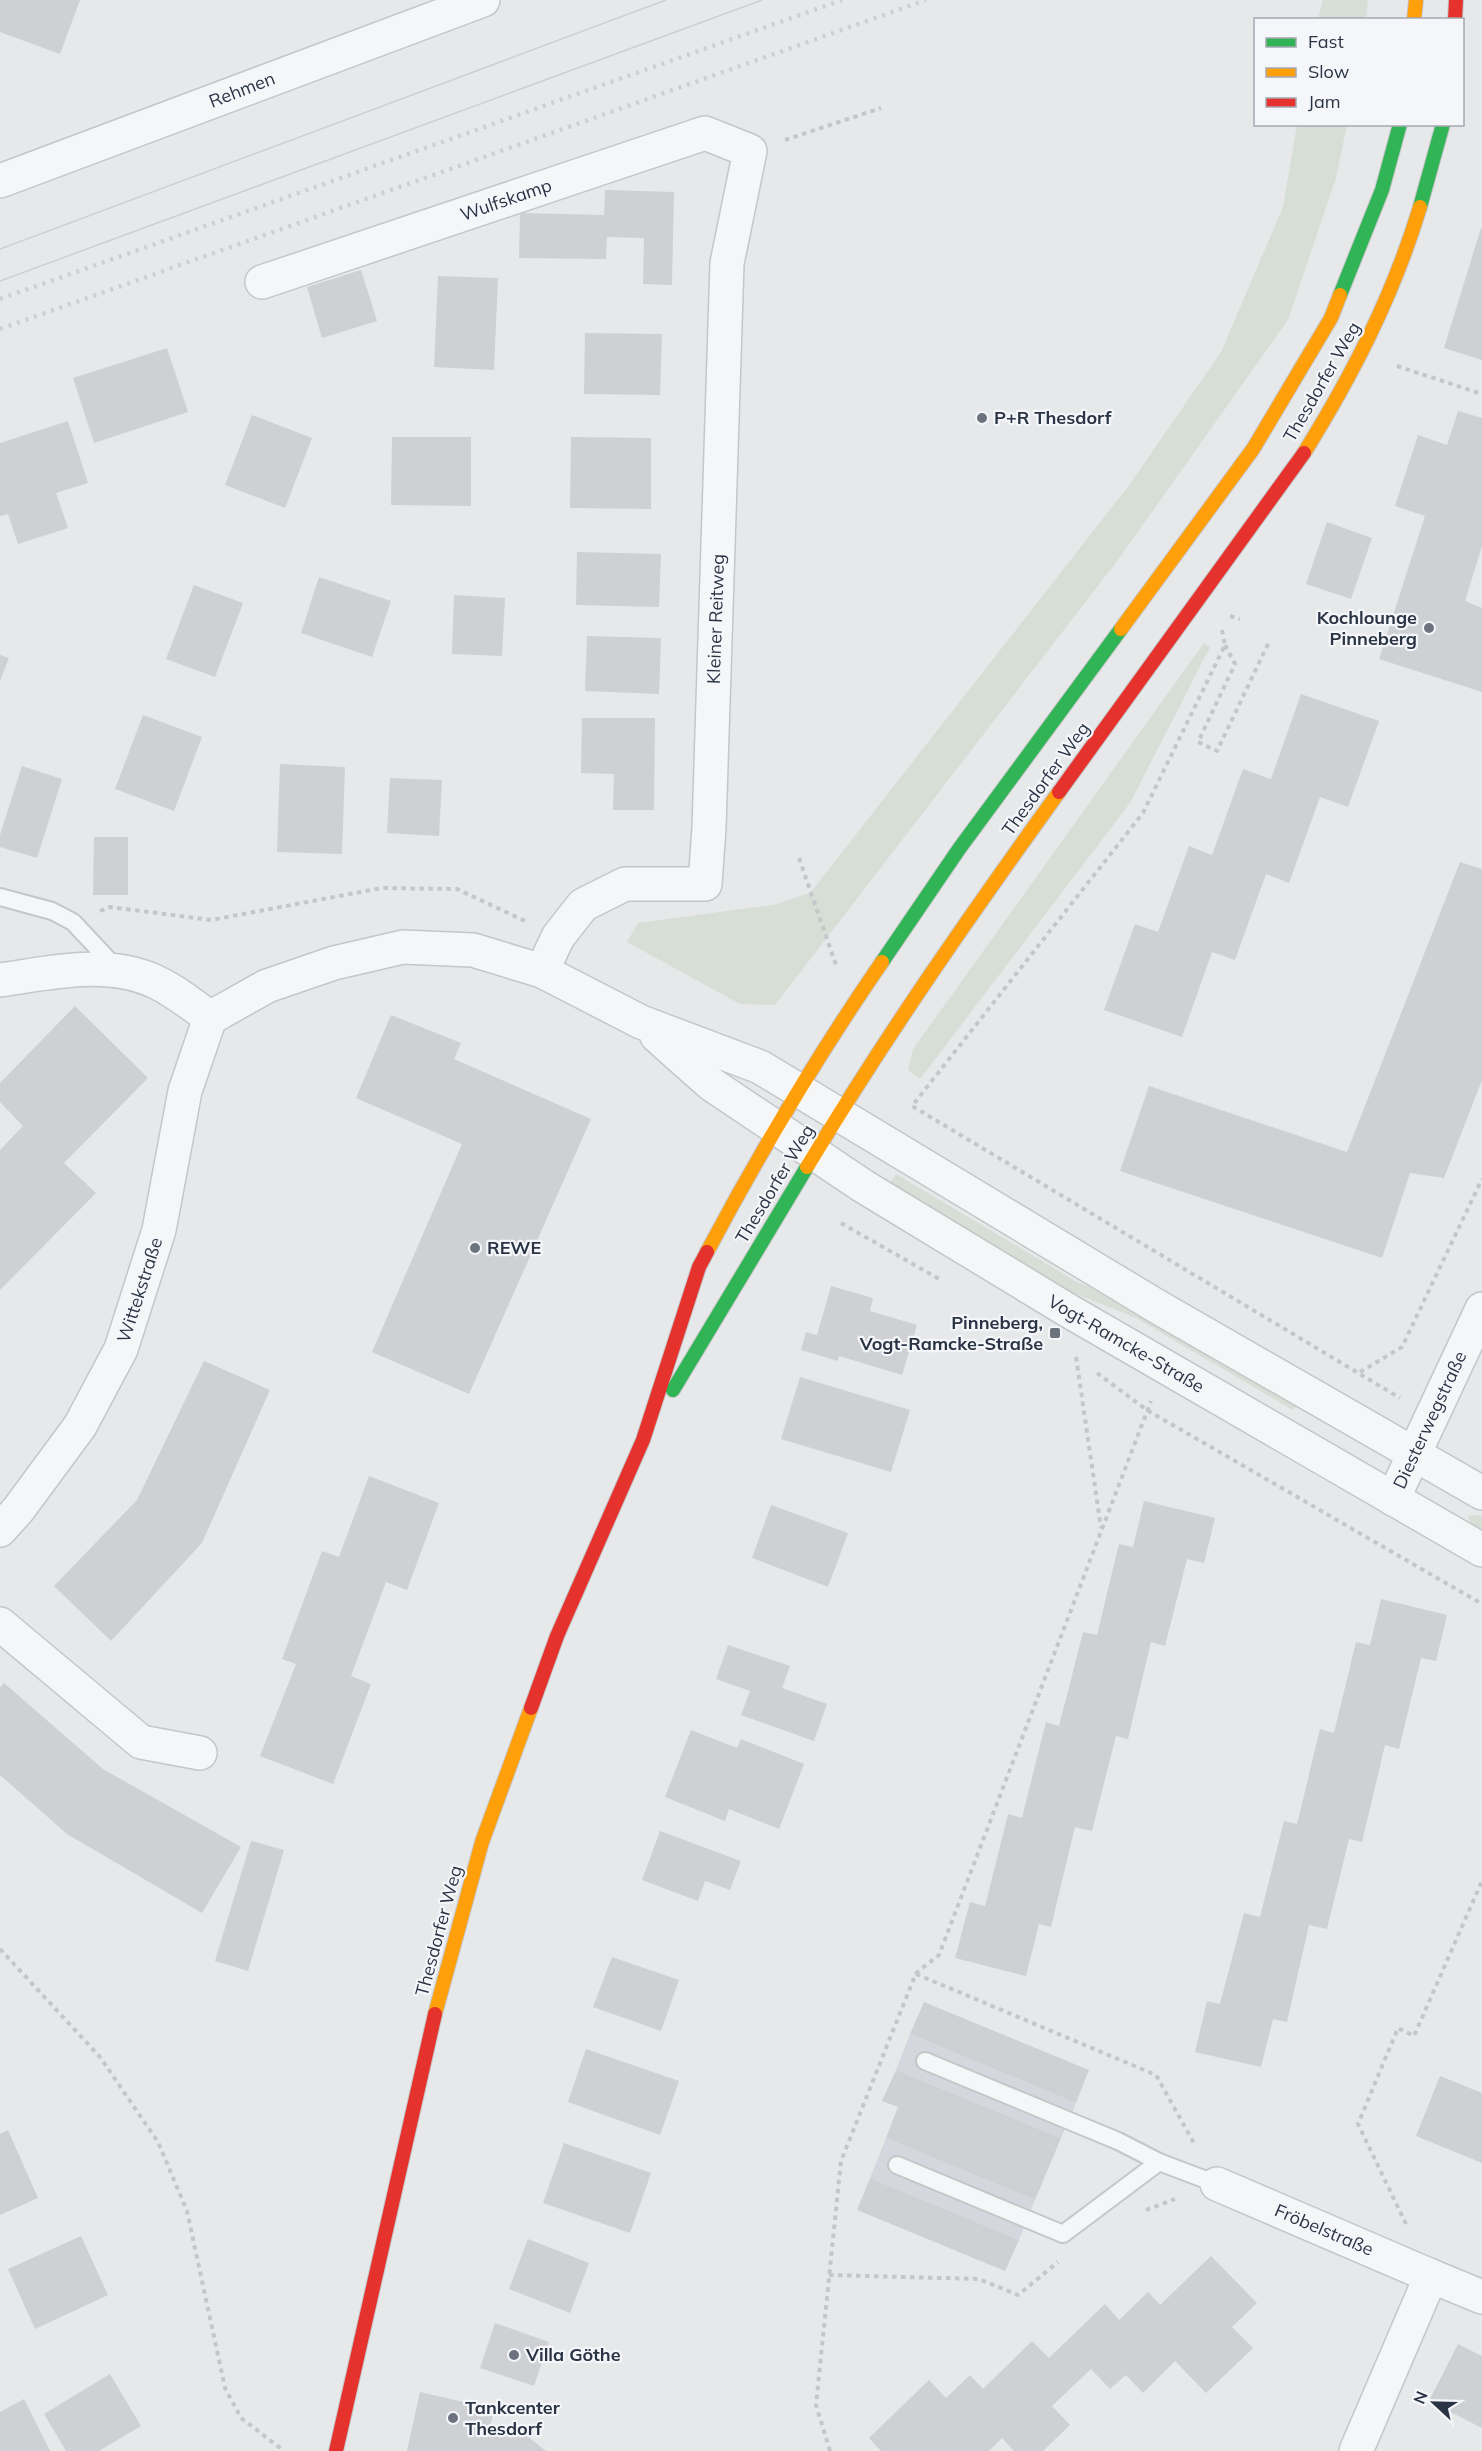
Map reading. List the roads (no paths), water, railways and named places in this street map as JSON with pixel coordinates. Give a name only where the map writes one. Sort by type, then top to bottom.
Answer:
[{"type":"street","name":"Rehmen","points":[[0,181],[483,0]]},
{"type":"street","points":[[1414,18],[1416,0]]},
{"type":"street","points":[[1455,18],[1456,0]]},
{"type":"street","name":"Thesdorfer Weg","points":[[336,2451],[360,2352],[423,2058],[482,1842],[557,1636],[643,1440],[699,1267],[726,1213],[841,1022],[959,849],[1253,449],[1331,318],[1382,190],[1399,126]]},
{"type":"street","name":"Thesdorfer Weg","points":[[643,1440],[837,1115],[967,919],[1199,602],[1292,471],[1331,409],[1368,344],[1399,269],[1422,202],[1442,126]]},
{"type":"street","name":"Wulfskamp","points":[[262,282],[705,133],[750,151]]},
{"type":"street","name":"Kleiner Reitweg","points":[[542,971],[558,937],[583,905],[625,884],[705,884],[709,828],[728,263],[750,151]]},
{"type":"street","points":[[0,980],[71,970],[119,971],[154,981],[182,997],[210,1018],[267,986],[334,963],[403,947],[473,950],[542,971],[641,1022],[760,1067],[1148,1300],[1482,1493]]},
{"type":"street","name":"Wittekstraße","points":[[0,1530],[18,1510],[80,1426],[121,1349],[159,1230],[184,1091],[210,1018]]},
{"type":"street","points":[[641,1022],[711,1084],[777,1129]]},
{"type":"street","name":"Vogt-Ramcke-Straße","points":[[777,1129],[862,1186],[1164,1367],[1482,1550]]},
{"type":"street","name":"Diesterwegstraße","points":[[1393,1499],[1482,1309]]},
{"type":"street","points":[[0,1624],[141,1742],[200,1753]]},
{"type":"street","name":"Fröbelstraße","points":[[1217,2184],[1482,2297]]},
{"type":"street","points":[[1356,2451],[1431,2276]]},
{"type":"lane","points":[[0,897],[52,911],[74,921],[119,971]]},
{"type":"lane","points":[[925,2061],[1118,2141],[1159,2162],[1217,2184]]},
{"type":"lane","points":[[897,2165],[1063,2234],[1159,2162]]},
{"type":"tram line","points":[[0,249],[666,0]]},
{"type":"tram line","points":[[0,281],[762,0]]},
{"type":"railway","points":[[0,299],[842,0]]},
{"type":"railway","points":[[0,329],[926,0]]},
{"type":"place","name":"P+R Thesdorf","points":[[982,418]]},
{"type":"place","name":"Kochlounge Pinneberg","points":[[1429,628]]},
{"type":"place","name":"REWE","points":[[475,1248]]},
{"type":"place","name":"Pinneberg, Vogt-Ramcke-Straße","points":[[1055,1333]]},
{"type":"place","name":"Villa Göthe","points":[[514,2355]]},
{"type":"place","name":"Tankcenter Thesdorf","points":[[453,2418]]}]
